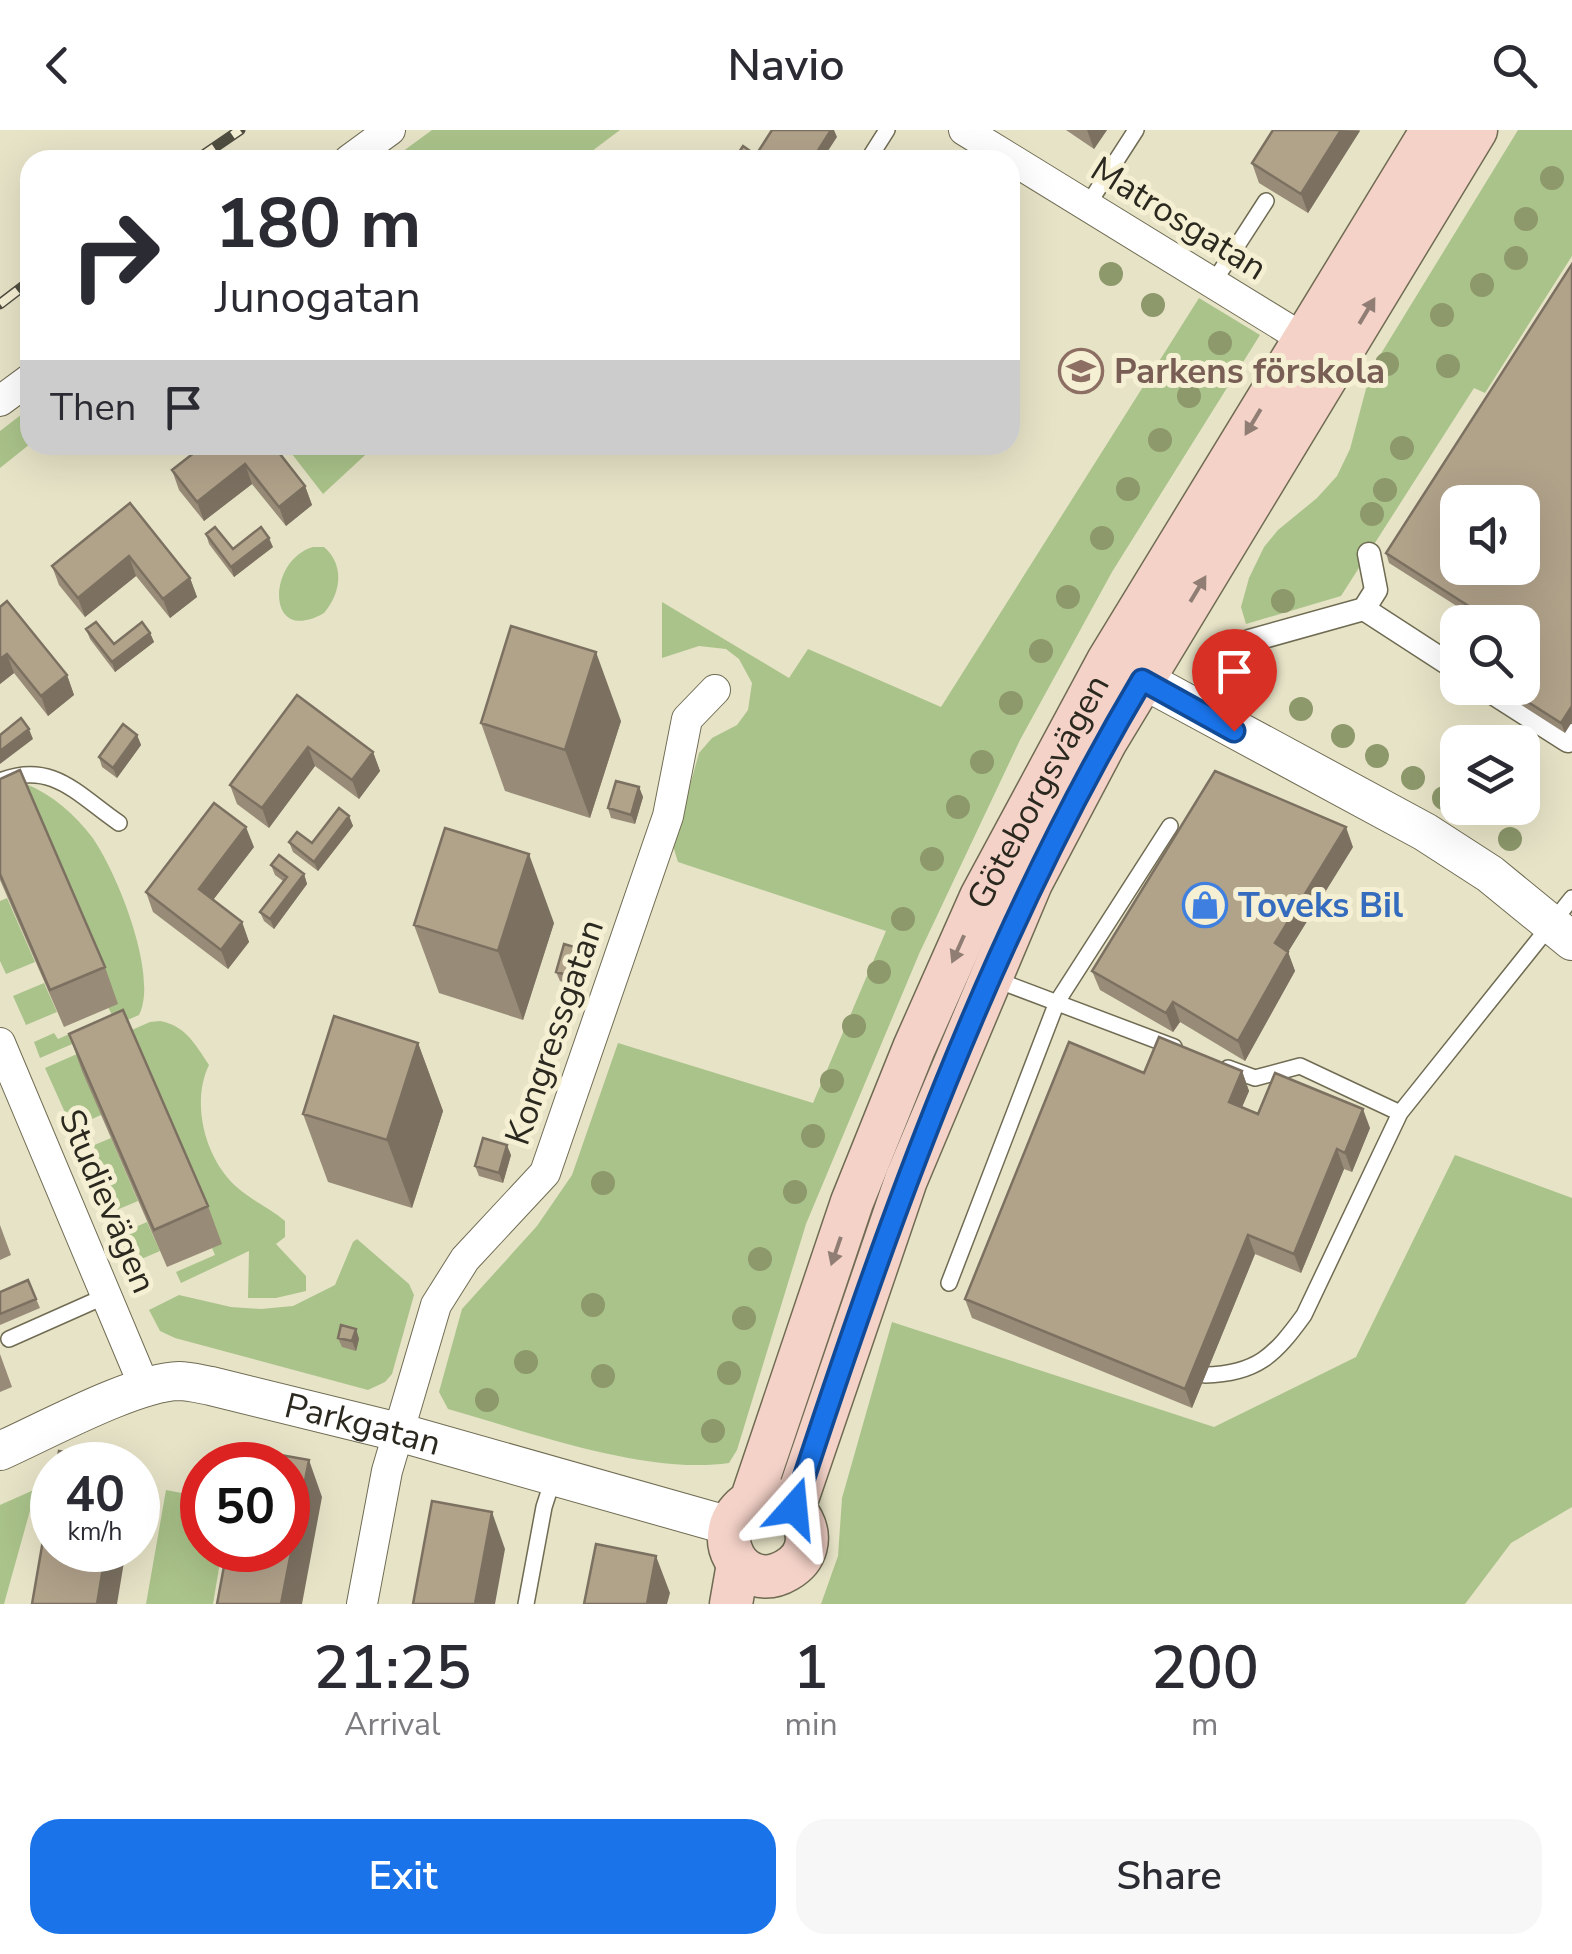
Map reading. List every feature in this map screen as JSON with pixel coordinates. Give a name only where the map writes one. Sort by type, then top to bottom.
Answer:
[{"type":"main road","name":"Göteborgsvägen","points":[[1432,130],[1304,339],[1125,670],[906,1180],[794,1508],[805,1526],[806,1540],[799,1560],[774,1588],[756,1575],[737,1549],[852,1202],[981,897],[1125,670],[1476,130]]},
{"type":"main road","points":[[737,1549],[776,1498],[794,1508]]},
{"type":"street","points":[[363,150],[390,130]]},
{"type":"street","name":"Matrosgatan","points":[[964,130],[1002,140]]},
{"type":"street","name":"Matrosgatan","points":[[1020,154],[1087,206],[1304,339]]},
{"type":"street","points":[[1249,641],[1364,609],[1376,590],[1369,554]]},
{"type":"street","points":[[1364,609],[1440,658]]},
{"type":"street","points":[[1125,670],[1425,832],[1566,920]]},
{"type":"street","name":"Kongressgatan","points":[[362,1604],[386,1471],[436,1305],[448,1281],[545,1173],[668,816],[687,719],[715,690]]},
{"type":"street","points":[[1512,705],[1568,741],[1572,735]]},
{"type":"street","name":"Studievägen","points":[[0,1043],[146,1388]]},
{"type":"street","name":"Parkgatan","points":[[0,1451],[146,1388],[180,1381],[398,1432],[554,1475],[737,1549]]},
{"type":"lane","points":[[1087,206],[1136,130]]},
{"type":"lane","points":[[1213,283],[1266,202]]},
{"type":"lane","points":[[0,781],[20,773],[45,774],[119,823]]},
{"type":"lane","points":[[949,1282],[1057,1002],[1170,826]]},
{"type":"lane","points":[[1206,1376],[1235,1374],[1265,1360],[1286,1340],[1304,1315],[1400,1113],[1566,920]]},
{"type":"lane","points":[[990,977],[1189,1053]]},
{"type":"lane","points":[[1206,1059],[1255,1078],[1300,1066],[1400,1113]]},
{"type":"lane","points":[[9,1339],[108,1295]]},
{"type":"lane","points":[[526,1604],[554,1475]]},
{"type":"green space","points":[[432,130],[620,130],[593,150],[405,150]]},
{"type":"green space","points":[[1518,130],[1572,130],[1572,256],[1485,393],[1474,388],[1341,596],[1246,624],[1241,607],[1264,547],[1337,476],[1350,449],[1371,370]]},
{"type":"green space","points":[[1199,298],[1260,335],[1112,572],[1020,740],[919,954],[806,1224],[737,1450],[729,1463],[661,1463],[625,1457],[448,1409],[439,1392],[462,1309],[537,1226],[572,1175],[618,1043],[813,1103],[886,931],[678,862],[673,846],[699,753],[712,738],[737,725],[748,710],[752,683],[739,659],[726,649],[699,646],[662,658],[662,602],[789,678],[808,649],[941,707]]},
{"type":"green space","points":[[20,416],[20,452],[0,468],[0,431]]},
{"type":"green space","points":[[293,455],[365,455],[323,494]]},
{"type":"green space","points":[[313,547],[324,547],[331,554],[338,571],[337,588],[324,613],[305,620],[291,619],[282,610],[281,583],[298,555]]},
{"type":"green space","points":[[26,784],[70,813],[102,853],[132,924],[144,976],[139,1015],[40,1058],[34,1042],[54,1033],[58,1039],[112,1015],[0,794]]},
{"type":"green space","points":[[7,898],[35,962],[6,974],[0,961],[0,901]]},
{"type":"green space","points":[[44,983],[57,1012],[26,1025],[13,996]]},
{"type":"green space","points":[[160,1021],[183,1032],[209,1065],[203,1080],[201,1114],[210,1148],[227,1178],[285,1221],[285,1237],[276,1244],[306,1276],[306,1291],[276,1298],[248,1298],[249,1251],[181,1283],[176,1272],[215,1255],[212,1248],[221,1243],[101,1115],[72,1128],[45,1068]]},
{"type":"green space","points":[[111,1138],[138,1201],[107,1214],[80,1151]]},
{"type":"green space","points":[[1455,1155],[1572,1198],[1572,1507],[1511,1543],[1465,1604],[821,1604],[838,1556],[842,1498],[892,1322],[1214,1427],[1356,1357]]},
{"type":"green space","points":[[147,1222],[160,1251],[130,1264],[117,1235]]},
{"type":"green space","points":[[357,1239],[409,1284],[414,1295],[392,1374],[368,1390],[175,1338],[160,1331],[149,1310],[179,1295],[231,1307],[293,1306],[335,1285]]},
{"type":"green space","points":[[166,1490],[180,1493],[180,1572],[218,1572],[213,1604],[146,1604],[152,1572],[160,1572],[160,1524]]},
{"type":"green space","points":[[30,1492],[30,1511],[4,1604],[0,1604],[0,1505]]},
{"type":"building","points":[[772,130],[831,130],[818,150],[759,150]]},
{"type":"building","points":[[1273,130],[1341,130],[1301,194],[1252,163]]},
{"type":"building","points":[[1572,264],[1572,706],[1561,723],[1533,705],[1540,705],[1540,605],[1467,605],[1386,553]]},
{"type":"building","points":[[191,455],[281,455],[305,486],[279,507],[245,464],[197,502],[172,470]]},
{"type":"building","points":[[130,503],[190,578],[163,599],[129,556],[78,598],[52,566]]},
{"type":"building","points":[[215,527],[233,549],[261,527],[269,538],[231,567],[206,534]]},
{"type":"building","points":[[7,601],[67,675],[41,696],[7,654],[0,659],[0,607]]},
{"type":"building","points":[[96,622],[114,644],[142,622],[150,633],[112,662],[86,629]]},
{"type":"building","points":[[511,626],[596,652],[565,750],[481,723]]},
{"type":"building","points":[[297,695],[373,752],[352,780],[308,747],[262,808],[230,785]]},
{"type":"building","points":[[21,718],[29,729],[0,751],[0,735]]},
{"type":"building","points":[[123,724],[137,735],[113,768],[99,757]]},
{"type":"building","points":[[20,770],[105,967],[50,990],[0,874],[0,779]]},
{"type":"building","points":[[1215,771],[1346,827],[1275,943],[1288,952],[1238,1041],[1173,1002],[1166,1013],[1092,971]]},
{"type":"building","points":[[616,781],[639,787],[631,815],[608,808]]},
{"type":"building","points":[[214,803],[246,827],[199,889],[242,922],[221,950],[146,892]]},
{"type":"building","points":[[339,808],[349,816],[314,862],[289,842],[297,832],[312,843]]},
{"type":"building","points":[[445,828],[529,854],[498,951],[414,925]]},
{"type":"building","points":[[279,855],[304,874],[270,919],[260,912],[287,877],[271,865]]},
{"type":"building","points":[[564,944],[588,951],[580,978],[556,972]]},
{"type":"building","points":[[123,1010],[208,1206],[154,1230],[69,1034]]},
{"type":"building","points":[[334,1016],[418,1043],[387,1140],[303,1114]]},
{"type":"building","points":[[1159,1037],[1242,1071],[1229,1102],[1258,1114],[1275,1073],[1363,1109],[1345,1153],[1337,1149],[1294,1254],[1248,1235],[1185,1389],[965,1299],[1069,1042],[1144,1073]]},
{"type":"building","points":[[483,1138],[507,1145],[499,1173],[475,1166]]},
{"type":"building","points":[[28,1280],[36,1299],[0,1314],[0,1292]]},
{"type":"building","points":[[341,1325],[356,1329],[352,1341],[338,1338]]},
{"type":"building","points":[[432,1501],[492,1512],[475,1604],[413,1604]]},
{"type":"building","points":[[596,1544],[656,1556],[647,1604],[584,1604]]},
{"type":"building","points":[[38,1572],[102,1572],[97,1604],[32,1604]]},
{"type":"building","points":[[223,1572],[287,1572],[281,1604],[217,1604]]},
{"type":"railway","points":[[211,150],[240,130]]},
{"type":"railway","points":[[0,304],[20,289]]},
{"type":"place","name":"Parkens förskola","points":[[1081,371]]},
{"type":"place","name":"Toveks Bil","points":[[1205,905]]},
{"type":"route","points":[[794,1508],[906,1180],[1031,883],[1106,742],[1142,680],[1234,731]]}]
